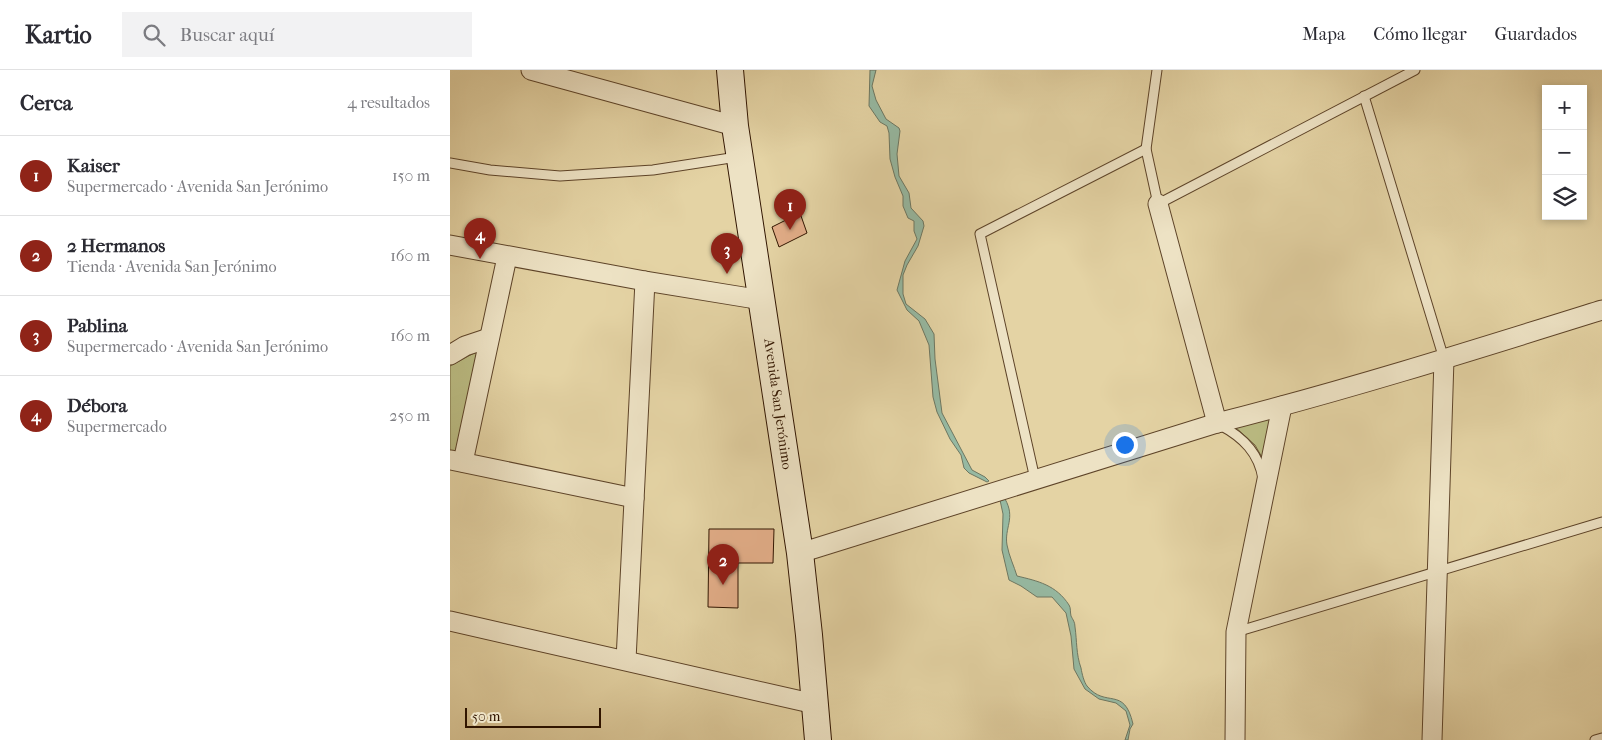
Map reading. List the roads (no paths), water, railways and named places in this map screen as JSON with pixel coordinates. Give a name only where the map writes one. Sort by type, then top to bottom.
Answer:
[{"type":"street","points":[[531,70],[735,126]]},
{"type":"street","name":"Avenida San Jerónimo","points":[[730,70],[735,126],[800,553],[818,740]]},
{"type":"street","points":[[1158,204],[1217,423]]},
{"type":"street","points":[[450,245],[507,257],[762,300]]},
{"type":"street","points":[[507,257],[490,338],[456,461],[634,498]]},
{"type":"street","points":[[626,660],[645,281]]},
{"type":"street","points":[[800,553],[1217,423],[1444,359],[1602,310]]},
{"type":"street","points":[[450,355],[465,346],[490,338]]},
{"type":"street","points":[[1432,740],[1444,359]]},
{"type":"street","points":[[1235,740],[1236,632],[1282,406]]},
{"type":"street","points":[[450,621],[815,704]]},
{"type":"lane","points":[[1157,70],[1146,149],[1158,204],[1415,70]]},
{"type":"lane","points":[[1364,96],[1444,359]]},
{"type":"lane","points":[[1035,479],[980,234],[1146,149]]},
{"type":"lane","points":[[450,163],[490,170],[560,176],[653,170],[740,156]]},
{"type":"lane","points":[[1217,423],[1232,431],[1249,446],[1257,459],[1264,489]]},
{"type":"lane","points":[[1236,632],[1602,522]]},
{"type":"lane","points":[[1595,740],[1602,738]]},
{"type":"place","name":"Kaiser","points":[[790,230]]},
{"type":"place","name":"Débora","points":[[480,259]]},
{"type":"place","name":"Pablina","points":[[727,274]]},
{"type":"place","name":"2 Hermanos","points":[[723,585]]}]
